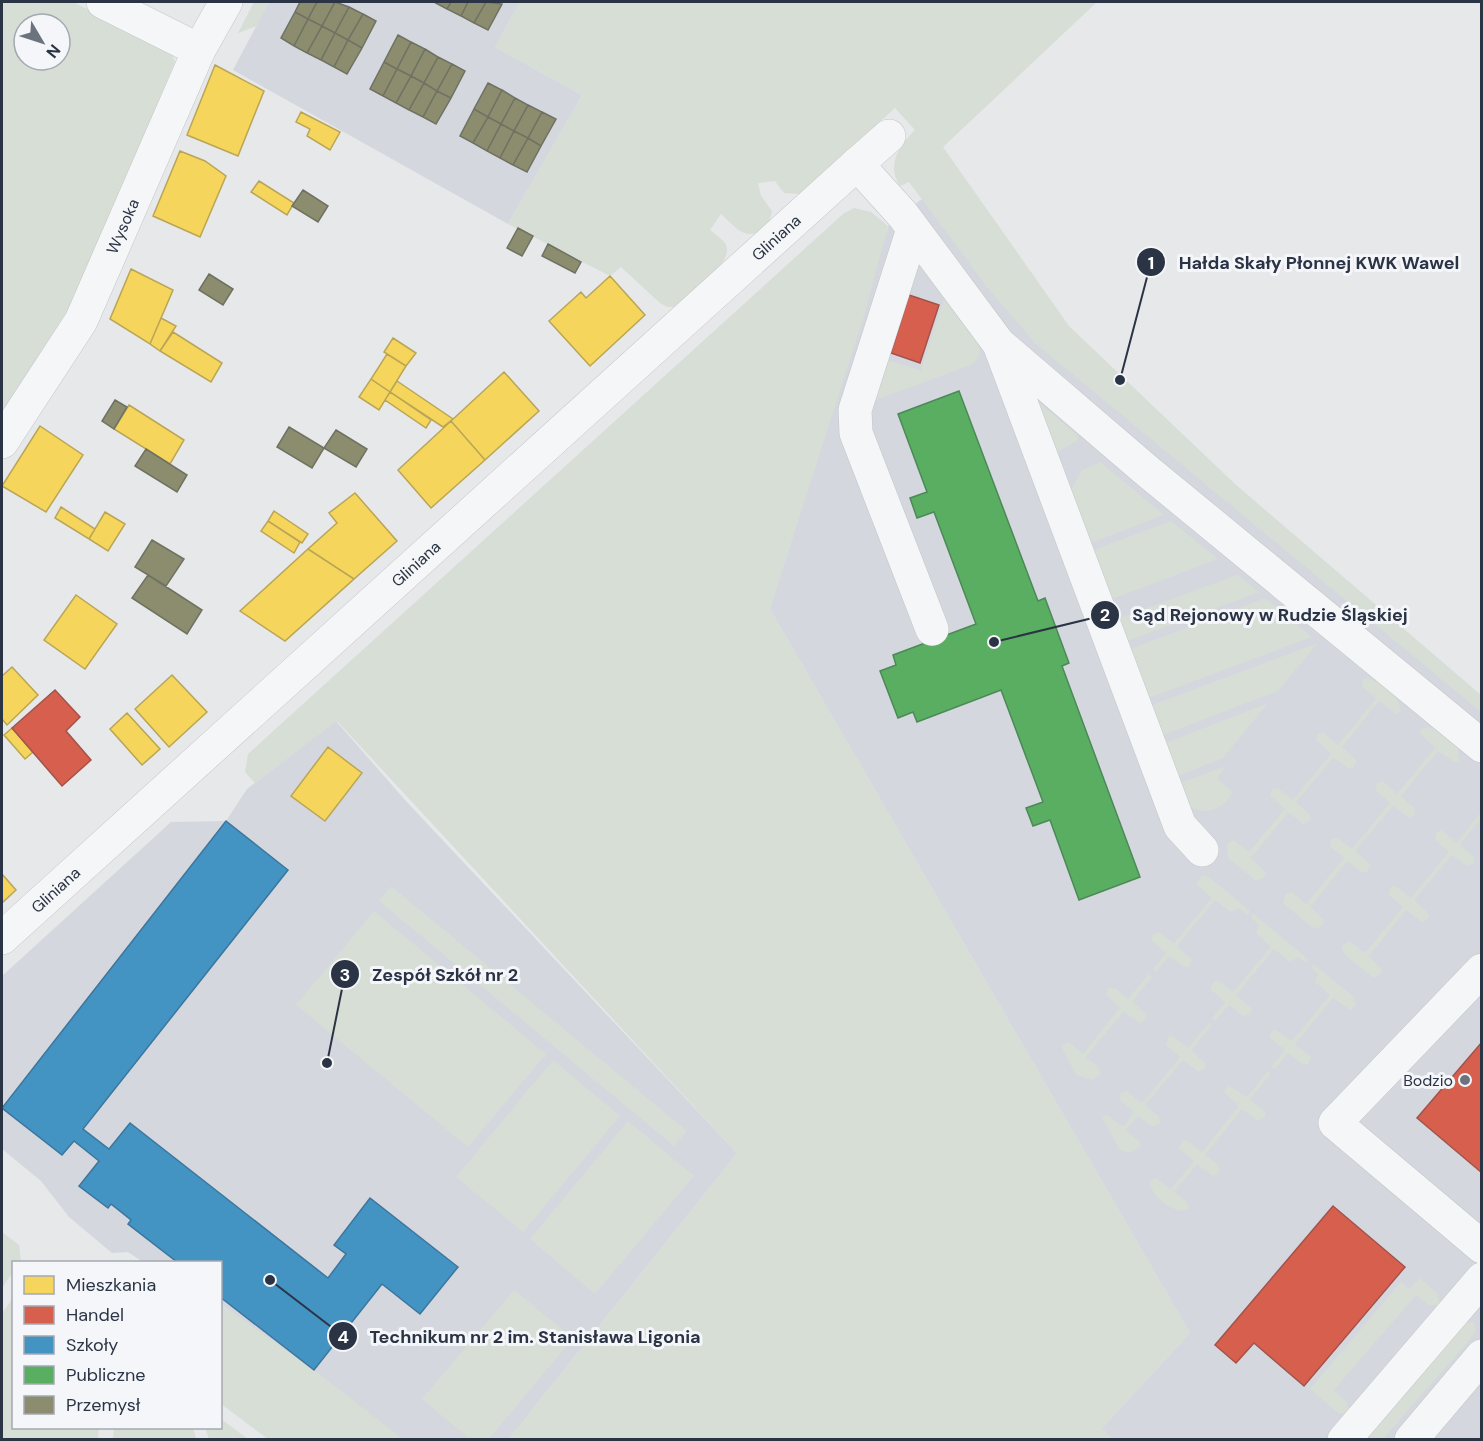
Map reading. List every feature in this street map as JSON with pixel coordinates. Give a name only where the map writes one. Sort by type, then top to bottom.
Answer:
[{"type":"street","points":[[103,2],[199,50]]},
{"type":"street","name":"Wysoka","points":[[2,442],[81,321],[199,50],[226,2]]},
{"type":"street","name":"Gliniana","points":[[2,938],[889,136]]},
{"type":"street","points":[[857,164],[913,229],[999,345],[1146,470],[1482,746]]},
{"type":"street","points":[[913,229],[855,410],[856,433],[932,629]]},
{"type":"street","points":[[999,345],[1180,826],[1202,850]]},
{"type":"street","points":[[1482,970],[1335,1123],[1482,1247]]},
{"type":"street","points":[[1344,1440],[1482,1279]]},
{"type":"street","points":[[1411,1440],[1482,1356]]},
{"type":"shaded area","points":[[2,2],[73,2],[171,52],[175,62],[72,303],[2,413]]},
{"type":"shaded area","points":[[254,2],[269,2],[257,26],[238,33]]},
{"type":"shaded area","points":[[269,2],[520,2],[495,47],[582,95],[508,224],[233,70]]},
{"type":"shaded area","points":[[520,2],[1097,2],[943,147],[1069,326],[1235,484],[1481,695],[1481,712],[1036,344],[990,291],[909,182],[900,186],[894,171],[894,163],[900,149],[915,130],[895,108],[800,194],[784,193],[775,181],[758,183],[761,196],[772,211],[768,222],[758,232],[746,234],[721,214],[710,230],[725,243],[727,251],[724,259],[710,278],[676,307],[667,307],[660,303],[621,267],[610,276],[508,224],[582,95],[495,47]]},
{"type":"shaded area","points":[[922,199],[1208,471],[1481,710],[1481,1439],[1114,1440],[1101,1429],[1190,1333],[770,609],[889,224]]},
{"type":"shaded area","points":[[854,208],[871,212],[888,226],[864,316],[770,609],[1190,1333],[1101,1429],[1114,1439],[509,1439],[737,1153],[337,721],[255,783],[245,772],[248,754],[843,214]]},
{"type":"shaded area","points":[[944,299],[978,343],[980,353],[978,358],[971,365],[873,401],[882,359],[921,370]]},
{"type":"shaded area","points":[[1040,404],[1078,435],[1077,441],[1057,452]]},
{"type":"shaded area","points":[[1100,462],[1164,515],[1088,544],[1071,490],[1082,470]]},
{"type":"shaded area","points":[[1171,521],[1218,559],[1110,600],[1091,551]]},
{"type":"shaded area","points":[[1237,575],[1259,592],[1125,642],[1117,619]]},
{"type":"shaded area","points":[[1265,598],[1312,637],[1146,699],[1128,650]]},
{"type":"shaded area","points":[[1318,643],[1278,691],[1160,736],[1149,706]]},
{"type":"shaded area","points":[[1363,679],[1376,681],[1388,688],[1397,699],[1400,711],[1396,714],[1379,701],[1342,747],[1357,761],[1353,768],[1349,769],[1334,757],[1296,802],[1310,815],[1310,821],[1303,824],[1288,812],[1251,858],[1266,872],[1263,878],[1256,881],[1228,858],[1227,844],[1233,840],[1249,852],[1285,809],[1270,796],[1272,789],[1278,788],[1293,800],[1331,754],[1316,740],[1318,734],[1324,733],[1338,745],[1376,699],[1362,686]]},
{"type":"shaded area","points":[[1268,703],[1223,758],[1175,777],[1163,744]]},
{"type":"shaded area","points":[[336,721],[405,800],[737,1153],[509,1439],[401,1440],[222,1305],[222,1261],[142,1261],[128,1252],[112,1253],[69,1217],[41,1181],[2,1149],[2,976],[171,822],[226,821],[247,789]]},
{"type":"shaded area","points":[[1428,727],[1435,729],[1458,748],[1459,761],[1454,762],[1438,751],[1401,796],[1414,808],[1415,814],[1409,818],[1393,806],[1355,851],[1370,864],[1367,872],[1361,872],[1347,861],[1310,907],[1324,920],[1322,926],[1314,929],[1284,904],[1286,894],[1292,892],[1306,904],[1344,858],[1330,846],[1332,838],[1338,838],[1352,849],[1390,803],[1375,790],[1377,783],[1383,781],[1397,794],[1435,748],[1420,734],[1421,729]]},
{"type":"shaded area","points":[[1226,766],[1217,778],[1232,792],[1224,804],[1205,811],[1191,807],[1186,802],[1178,784]]},
{"type":"shaded area","points":[[1481,812],[1481,818],[1460,845],[1474,857],[1474,863],[1467,866],[1452,855],[1414,900],[1428,913],[1429,918],[1422,922],[1406,910],[1369,956],[1383,970],[1378,977],[1372,977],[1343,953],[1342,946],[1349,941],[1365,953],[1403,907],[1388,894],[1392,886],[1397,887],[1411,898],[1449,852],[1435,840],[1436,833],[1441,830],[1457,843]]},
{"type":"shaded area","points":[[1202,876],[1208,876],[1250,911],[1247,915],[1239,908],[1231,912],[1215,900],[1177,946],[1192,960],[1189,967],[1184,967],[1169,956],[1156,972],[1153,969],[1166,953],[1152,941],[1151,936],[1159,932],[1174,943],[1212,898],[1196,884]]},
{"type":"shaded area","points":[[391,886],[687,1131],[674,1146],[379,901]]},
{"type":"shaded area","points":[[374,911],[546,1054],[468,1147],[296,1005]]},
{"type":"shaded area","points":[[1254,914],[1309,960],[1306,963],[1298,957],[1290,962],[1274,949],[1236,995],[1252,1009],[1249,1015],[1243,1016],[1229,1005],[1215,1021],[1212,1018],[1225,1002],[1211,990],[1211,985],[1218,980],[1233,992],[1271,947],[1256,933],[1259,925],[1251,918]]},
{"type":"shaded area","points":[[1313,964],[1353,996],[1356,1005],[1350,1010],[1333,998],[1295,1044],[1311,1057],[1308,1064],[1303,1065],[1288,1053],[1275,1069],[1271,1067],[1285,1050],[1270,1038],[1270,1034],[1274,1029],[1292,1041],[1330,995],[1315,982],[1318,974],[1311,967]]},
{"type":"shaded area","points":[[1149,974],[1152,977],[1132,1002],[1146,1014],[1147,1019],[1139,1023],[1124,1011],[1086,1057],[1099,1068],[1101,1074],[1092,1080],[1076,1075],[1061,1046],[1068,1042],[1083,1054],[1120,1008],[1106,995],[1108,988],[1115,988],[1128,999]]},
{"type":"shaded area","points":[[1209,1023],[1212,1025],[1191,1050],[1205,1063],[1206,1068],[1199,1072],[1183,1060],[1145,1105],[1159,1117],[1160,1123],[1153,1127],[1138,1116],[1126,1130],[1140,1142],[1141,1147],[1129,1153],[1119,1149],[1102,1117],[1107,1115],[1123,1127],[1134,1112],[1119,1099],[1121,1093],[1127,1091],[1142,1103],[1180,1057],[1166,1045],[1168,1037],[1172,1036],[1188,1048]]},
{"type":"shaded area","points":[[553,1060],[620,1116],[523,1232],[456,1177]]},
{"type":"shaded area","points":[[1268,1071],[1271,1074],[1250,1099],[1265,1112],[1265,1117],[1258,1121],[1242,1109],[1205,1155],[1219,1166],[1219,1172],[1213,1176],[1197,1164],[1174,1192],[1187,1202],[1189,1208],[1182,1211],[1177,1210],[1156,1196],[1150,1180],[1156,1178],[1171,1189],[1194,1161],[1179,1148],[1182,1141],[1186,1140],[1202,1152],[1239,1106],[1224,1092],[1228,1085],[1247,1097]]},
{"type":"shaded area","points":[[628,1121],[694,1176],[595,1294],[530,1239]]},
{"type":"shaded area","points":[[2,1232],[19,1245],[21,1261],[12,1261],[12,1273],[2,1288]]},
{"type":"shaded area","points":[[1420,1278],[1437,1293],[1440,1305],[1428,1305],[1416,1295],[1334,1390],[1346,1401],[1349,1410],[1346,1413],[1338,1413],[1310,1389],[1401,1282],[1410,1289]]},
{"type":"shaded area","points":[[514,1290],[573,1338],[489,1439],[470,1439],[422,1399]]},
{"type":"shaded area","points":[[12,1299],[12,1429],[99,1429],[98,1439],[2,1439],[2,1313]]},
{"type":"shaded area","points":[[222,1305],[314,1370],[403,1439],[268,1439],[222,1405]]},
{"type":"shaded area","points":[[1474,1322],[1476,1331],[1473,1336],[1383,1439],[1366,1440],[1466,1323]]},
{"type":"shaded area","points":[[222,1420],[248,1439],[209,1439],[205,1429],[222,1429]]},
{"type":"shaded area","points":[[114,1429],[193,1429],[196,1439],[113,1439]]},
{"type":"building: Mieszkania","points":[[215,65],[264,91],[238,156],[187,135]]},
{"type":"building: Mieszkania","points":[[301,112],[340,132],[330,150],[307,136],[310,129],[296,122]]},
{"type":"building: Mieszkania","points":[[180,151],[205,161],[226,176],[200,237],[153,216]]},
{"type":"building: Mieszkania","points":[[259,181],[294,203],[287,215],[251,192]]},
{"type":"building: Mieszkania","points":[[131,269],[173,290],[150,344],[110,319]]},
{"type":"building: Mieszkania","points":[[610,276],[645,315],[590,366],[549,321],[581,292],[586,298]]},
{"type":"building: Mieszkania","points":[[161,318],[176,326],[160,351],[150,344]]},
{"type":"building: Mieszkania","points":[[173,332],[222,363],[211,382],[160,351]]},
{"type":"building: Mieszkania","points":[[393,338],[416,353],[406,366],[384,352]]},
{"type":"building: Mieszkania","points":[[387,354],[406,366],[390,392],[371,379]]},
{"type":"building: Mieszkania","points":[[504,372],[539,411],[485,460],[451,421]]},
{"type":"building: Mieszkania","points":[[371,379],[390,392],[379,410],[359,397]]},
{"type":"building: Mieszkania","points":[[397,381],[453,419],[443,427],[390,392]]},
{"type":"building: Mieszkania","points":[[390,392],[431,420],[426,428],[385,400]]},
{"type":"building: Mieszkania","points":[[129,405],[184,440],[170,464],[114,429]]},
{"type":"building: Mieszkania","points":[[451,421],[485,460],[431,508],[398,470]]},
{"type":"building: Mieszkania","points":[[40,426],[83,455],[46,512],[2,486]]},
{"type":"building: Mieszkania","points":[[355,493],[397,541],[354,579],[308,549],[337,523],[329,513]]},
{"type":"building: Mieszkania","points":[[61,507],[95,529],[89,539],[55,518]]},
{"type":"building: Mieszkania","points":[[274,511],[308,534],[302,543],[268,521]]},
{"type":"building: Mieszkania","points":[[105,512],[125,524],[108,551],[89,539]]},
{"type":"building: Mieszkania","points":[[268,521],[300,542],[294,553],[261,531]]},
{"type":"building: Mieszkania","points":[[308,549],[354,579],[285,641],[240,611]]},
{"type":"building: Mieszkania","points":[[76,595],[117,624],[85,669],[44,640]]},
{"type":"building: Mieszkania","points":[[12,667],[38,695],[7,725],[2,719],[2,676]]},
{"type":"building: Mieszkania","points":[[172,675],[207,712],[169,747],[135,709]]},
{"type":"building: Mieszkania","points":[[127,713],[160,749],[142,765],[110,729]]},
{"type":"building: Mieszkania","points":[[12,728],[33,752],[25,759],[4,735]]},
{"type":"building: Mieszkania","points":[[328,747],[362,773],[325,821],[291,796]]},
{"type":"building: Mieszkania","points":[[2,874],[16,890],[2,903]]},
{"type":"building: Handel","points":[[909,295],[939,305],[920,363],[891,353]]},
{"type":"building: Handel","points":[[55,690],[80,717],[66,731],[91,760],[62,786],[12,728]]},
{"type":"building: Handel","name":"Bodzio","points":[[1482,1042],[1482,1173],[1417,1118]]},
{"type":"building: Handel","points":[[1333,1206],[1405,1267],[1304,1386],[1254,1343],[1236,1363],[1215,1345]]},
{"type":"building: Szkoły","points":[[226,821],[288,870],[83,1129],[109,1149],[130,1123],[328,1278],[346,1254],[334,1245],[370,1198],[458,1267],[420,1314],[382,1284],[314,1370],[222,1299],[222,1261],[176,1261],[128,1224],[131,1220],[111,1204],[108,1208],[79,1186],[99,1161],[74,1141],[62,1155],[2,1108]]},
{"type":"building: Publiczne","points":[[959,391],[1038,601],[1045,598],[1069,663],[1062,666],[1140,877],[1079,900],[1050,820],[1033,826],[1026,808],[1043,802],[1001,690],[917,722],[913,712],[898,718],[880,671],[896,665],[893,655],[976,624],[934,512],[917,518],[910,498],[927,492],[898,414]]},
{"type":"building: Przemysł","points":[[300,2],[317,2],[308,19],[295,12]]},
{"type":"building: Przemysł","points":[[317,2],[335,2],[322,26],[308,19]]},
{"type":"building: Przemysł","points":[[335,2],[349,7],[335,33],[322,26]]},
{"type":"building: Przemysł","points":[[434,2],[451,2],[447,9]]},
{"type":"building: Przemysł","points":[[451,2],[468,2],[461,16],[447,9]]},
{"type":"building: Przemysł","points":[[468,2],[486,2],[474,23],[461,16]]},
{"type":"building: Przemysł","points":[[486,2],[502,4],[488,30],[474,23]]},
{"type":"building: Przemysł","points":[[349,7],[363,14],[348,40],[335,33]]},
{"type":"building: Przemysł","points":[[295,12],[308,19],[294,46],[281,38]]},
{"type":"building: Przemysł","points":[[363,14],[376,21],[362,48],[348,40]]},
{"type":"building: Przemysł","points":[[308,19],[322,26],[307,53],[294,46]]},
{"type":"building: Przemysł","points":[[322,26],[335,33],[321,60],[307,53]]},
{"type":"building: Przemysł","points":[[335,33],[348,40],[334,67],[321,60]]},
{"type":"building: Przemysł","points":[[398,35],[411,42],[397,69],[384,62]]},
{"type":"building: Przemysł","points":[[348,40],[362,48],[347,74],[334,67]]},
{"type":"building: Przemysł","points":[[411,42],[425,49],[411,76],[397,69]]},
{"type":"building: Przemysł","points":[[425,49],[438,57],[424,83],[411,76]]},
{"type":"building: Przemysł","points":[[438,57],[452,64],[437,91],[424,83]]},
{"type":"building: Przemysł","points":[[384,62],[397,69],[383,96],[370,89]]},
{"type":"building: Przemysł","points":[[452,64],[465,71],[451,98],[437,91]]},
{"type":"building: Przemysł","points":[[397,69],[411,76],[396,103],[383,96]]},
{"type":"building: Przemysł","points":[[411,76],[424,83],[409,110],[396,103]]},
{"type":"building: Przemysł","points":[[424,83],[437,91],[423,117],[409,110]]},
{"type":"building: Przemysł","points":[[488,83],[502,90],[488,117],[474,109]]},
{"type":"building: Przemysł","points":[[502,90],[515,98],[501,124],[488,117]]},
{"type":"building: Przemysł","points":[[437,91],[451,98],[436,124],[423,117]]},
{"type":"building: Przemysł","points":[[515,98],[528,105],[514,131],[501,124]]},
{"type":"building: Przemysł","points":[[528,105],[542,112],[528,138],[514,131]]},
{"type":"building: Przemysł","points":[[474,109],[488,117],[473,143],[460,136]]},
{"type":"building: Przemysł","points":[[542,112],[556,119],[541,146],[528,138]]},
{"type":"building: Przemysł","points":[[488,117],[501,124],[487,151],[473,143]]},
{"type":"building: Przemysł","points":[[501,124],[514,131],[500,158],[487,151]]},
{"type":"building: Przemysł","points":[[514,131],[528,138],[513,165],[500,158]]},
{"type":"building: Przemysł","points":[[528,138],[541,146],[527,172],[513,165]]},
{"type":"building: Przemysł","points":[[303,190],[328,206],[318,222],[292,206]]},
{"type":"building: Przemysł","points":[[518,228],[533,236],[522,256],[507,248]]},
{"type":"building: Przemysł","points":[[548,244],[581,262],[575,273],[542,256]]},
{"type":"building: Przemysł","points":[[209,274],[233,289],[223,305],[199,290]]},
{"type":"building: Przemysł","points":[[115,400],[127,407],[114,429],[102,421]]},
{"type":"building: Przemysł","points":[[289,427],[324,448],[312,468],[277,447]]},
{"type":"building: Przemysł","points":[[336,430],[367,449],[356,467],[324,448]]},
{"type":"building: Przemysł","points":[[146,449],[187,475],[177,492],[135,466]]},
{"type":"building: Przemysł","points":[[152,540],[184,559],[166,586],[135,567]]},
{"type":"building: Przemysł","points":[[148,575],[202,610],[187,634],[132,598]]},
{"type":"place","name":"Hałda Skały Płonnej KWK Wawel","points":[[1120,380]]},
{"type":"place","name":"Sąd Rejonowy w Rudzie Śląskiej","points":[[994,642]]},
{"type":"place","name":"Zespół Szkół nr 2","points":[[327,1063]]},
{"type":"place","name":"Bodzio","points":[[1465,1080]]},
{"type":"place","name":"Technikum nr 2 im. Stanisława Ligonia","points":[[270,1280]]}]
